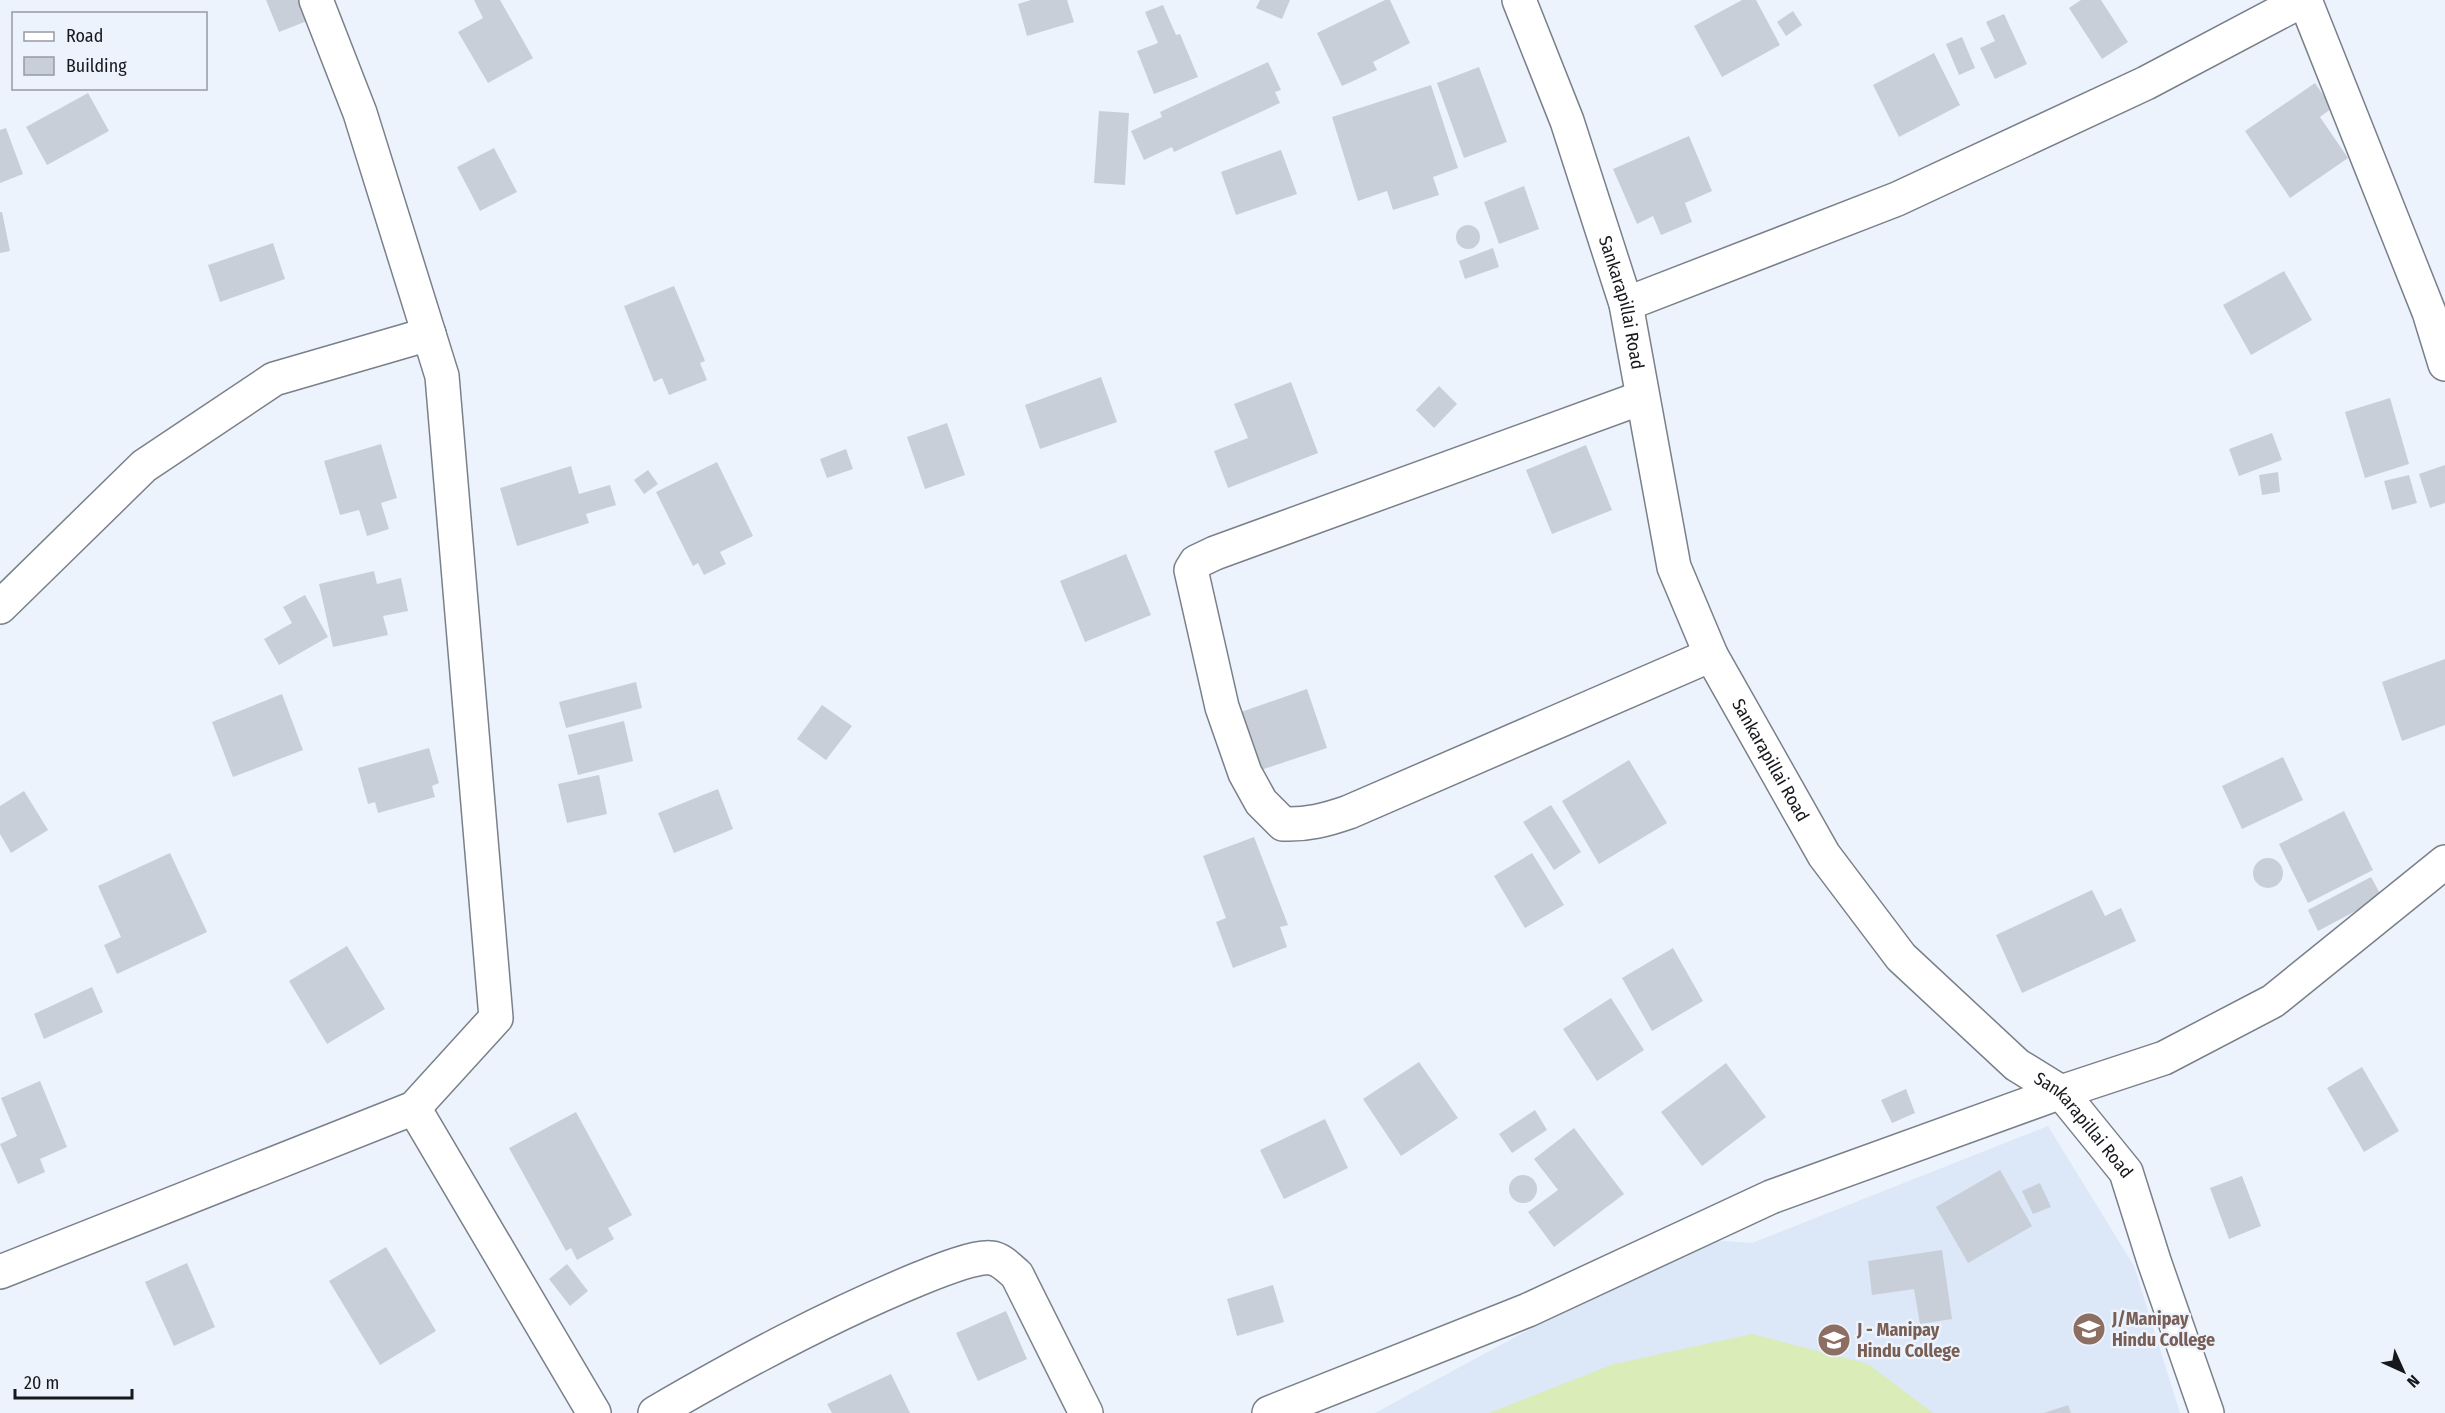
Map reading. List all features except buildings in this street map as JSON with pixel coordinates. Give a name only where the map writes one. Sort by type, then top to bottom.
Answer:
[{"type":"street","points":[[0,1272],[414,1108],[496,1018],[442,376],[360,113],[316,0]]},
{"type":"street","name":"Sankarapillai Road","points":[[1519,0],[1567,121],[1626,304],[1641,398],[1674,567],[1711,655],[1824,855],[1901,957],[2017,1065],[2061,1092],[2126,1172],[2154,1261],[2207,1413]]},
{"type":"street","points":[[1626,304],[1897,199],[2146,83],[2304,0],[2429,312],[2445,364]]},
{"type":"street","points":[[0,607],[144,466],[274,379],[429,334]]},
{"type":"street","points":[[1641,398],[1215,552],[1196,562],[1191,570],[1222,707],[1245,773],[1261,802],[1283,824],[1302,825],[1322,822],[1349,812],[1711,655]]},
{"type":"street","points":[[1269,1413],[1528,1310],[1771,1197],[2061,1092],[2164,1058],[2273,1001],[2445,862]]},
{"type":"street","points":[[414,1108],[594,1413]]},
{"type":"street","points":[[655,1413],[749,1358],[872,1298],[947,1268],[988,1257],[999,1260],[1017,1275],[1086,1413]]},
{"type":"shaded area","name":"J - Manipay Hindu College","points":[[2048,1126],[2134,1266],[2180,1413],[1375,1413],[1696,1239],[1752,1243]]},
{"type":"green space","points":[[1752,1334],[1868,1364],[1933,1413],[1489,1413],[1614,1364]]},
{"type":"place","name":"J/Manipay Hindu College","points":[[2089,1329]]},
{"type":"place","name":"J - Manipay Hindu College","points":[[1834,1340]]}]
